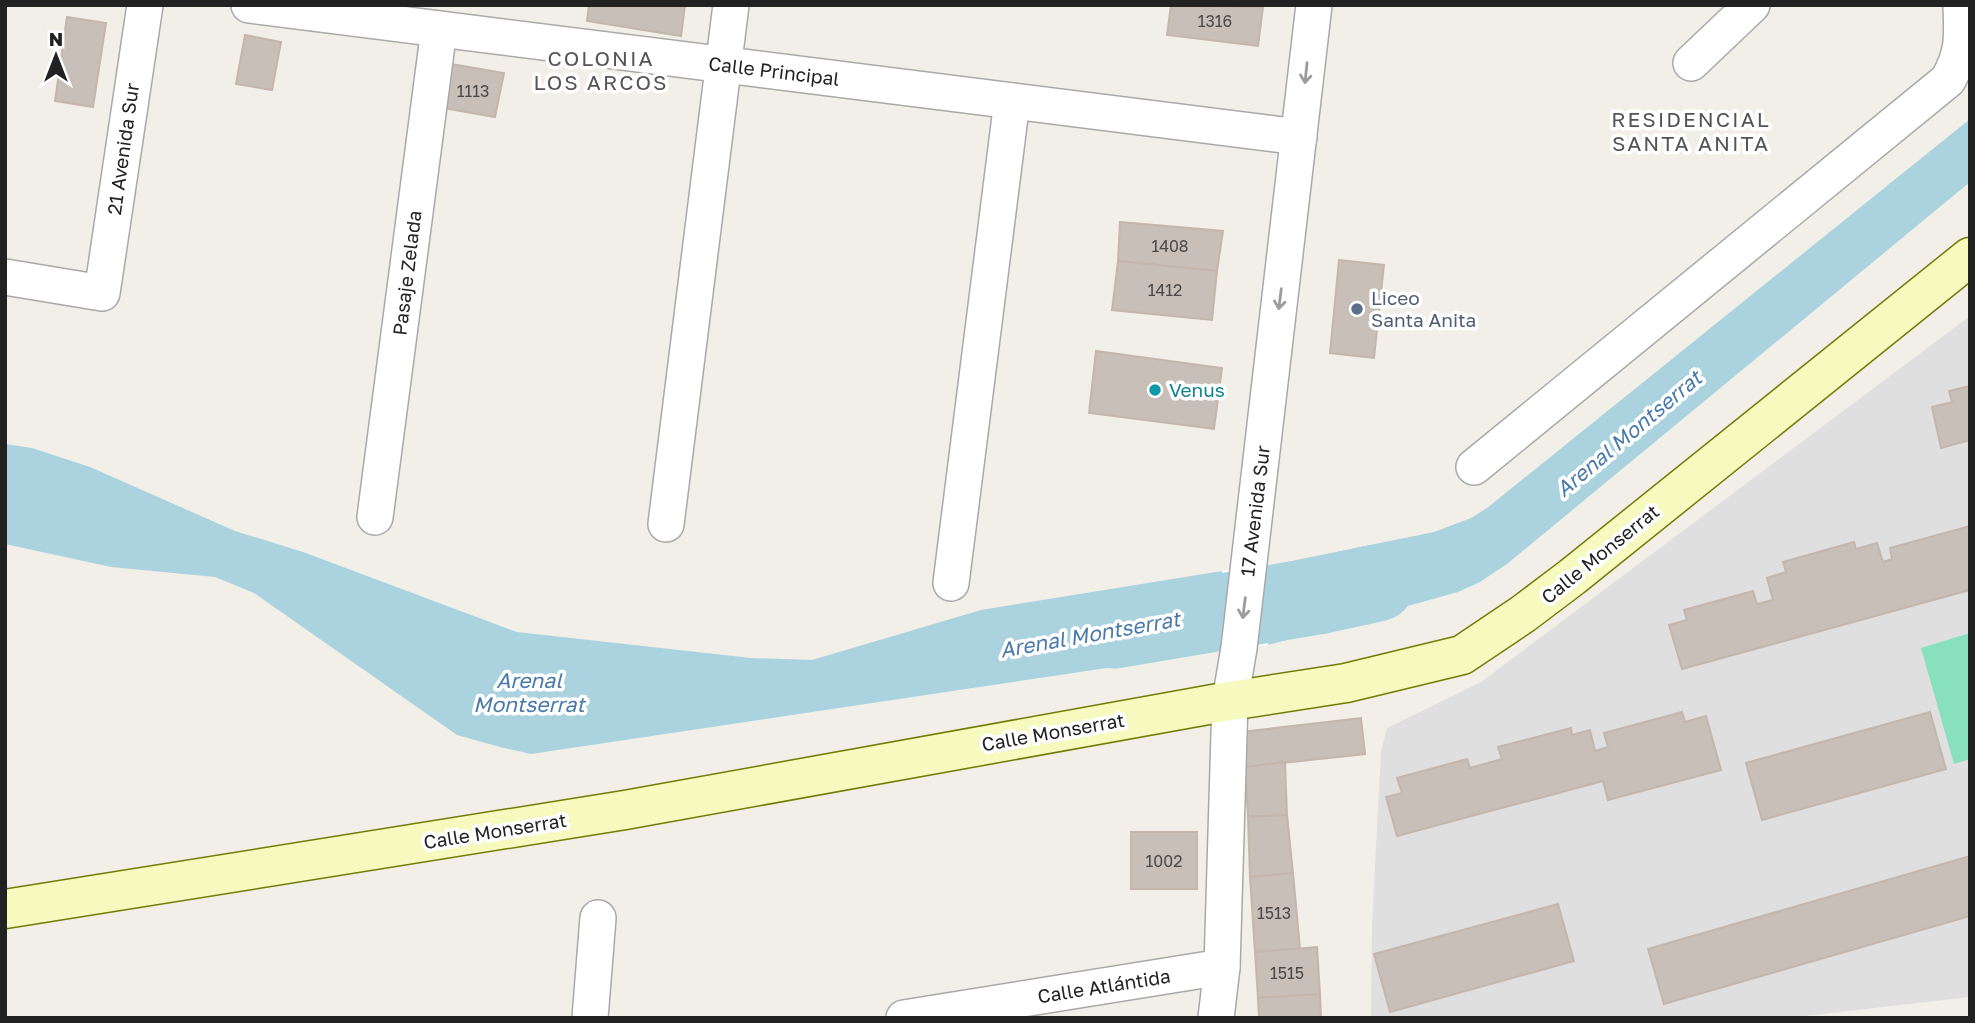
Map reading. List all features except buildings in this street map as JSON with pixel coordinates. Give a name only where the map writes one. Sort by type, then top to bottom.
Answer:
[{"type":"street","name":"21 Avenida Sur","points":[[5,277],[102,293],[145,5]]},
{"type":"street","name":"Calle Principal","points":[[249,5],[1299,136]]},
{"type":"street","points":[[666,524],[731,5]]},
{"type":"street","name":"17 Avenida Sur","points":[[1216,1018],[1222,967],[1230,701],[1249,568],[1314,5]]},
{"type":"street","points":[[1690,63],[1752,5]]},
{"type":"street","points":[[1474,467],[1948,80],[1959,60],[1961,5]]},
{"type":"street","name":"Pasaje Zelada","points":[[375,517],[439,29]]},
{"type":"street","points":[[951,583],[1013,100]]},
{"type":"street","name":"Calle Monserrat","points":[[5,909],[625,810],[1230,701],[1346,683],[1462,655],[1572,577],[1970,257]]},
{"type":"street","points":[[590,1018],[598,918]]},
{"type":"street","name":"Calle Atlántida","points":[[904,1018],[1222,967]]},
{"type":"shaded area","points":[[1970,316],[1970,997],[1788,1018],[1371,1018],[1372,925],[1381,751],[1387,728],[1481,682]]},
{"type":"green space","points":[[1970,633],[1970,759],[1954,764],[1921,648]]},
{"type":"water","name":"Arenal Montserrat","points":[[1970,119],[1970,182],[1507,564],[1480,582],[1458,592],[1268,645],[1277,564],[1434,532],[1471,518],[1487,508]]},
{"type":"water","name":"Arenal Montserrat","points":[[5,444],[32,448],[90,467],[235,531],[303,552],[517,632],[751,658],[812,660],[981,610],[1222,571],[1214,652],[531,754],[457,735],[254,593],[215,577],[111,567],[5,544]]},
{"type":"pier","points":[[1277,564],[1268,645],[1214,652],[1222,571]]},
{"type":"waterway","name":"Arenal Montserrat","points":[[1114,630],[1317,596],[1377,583]]},
{"type":"place","name":"Liceo Santa Anita","points":[[1357,309]]},
{"type":"place","name":"Venus","points":[[1155,390]]},
{"type":"district","name":"COLONIA LOS ARCOS","points":[[601,71]]},
{"type":"district","name":"RESIDENCIAL SANTA ANITA","points":[[1691,132]]}]
